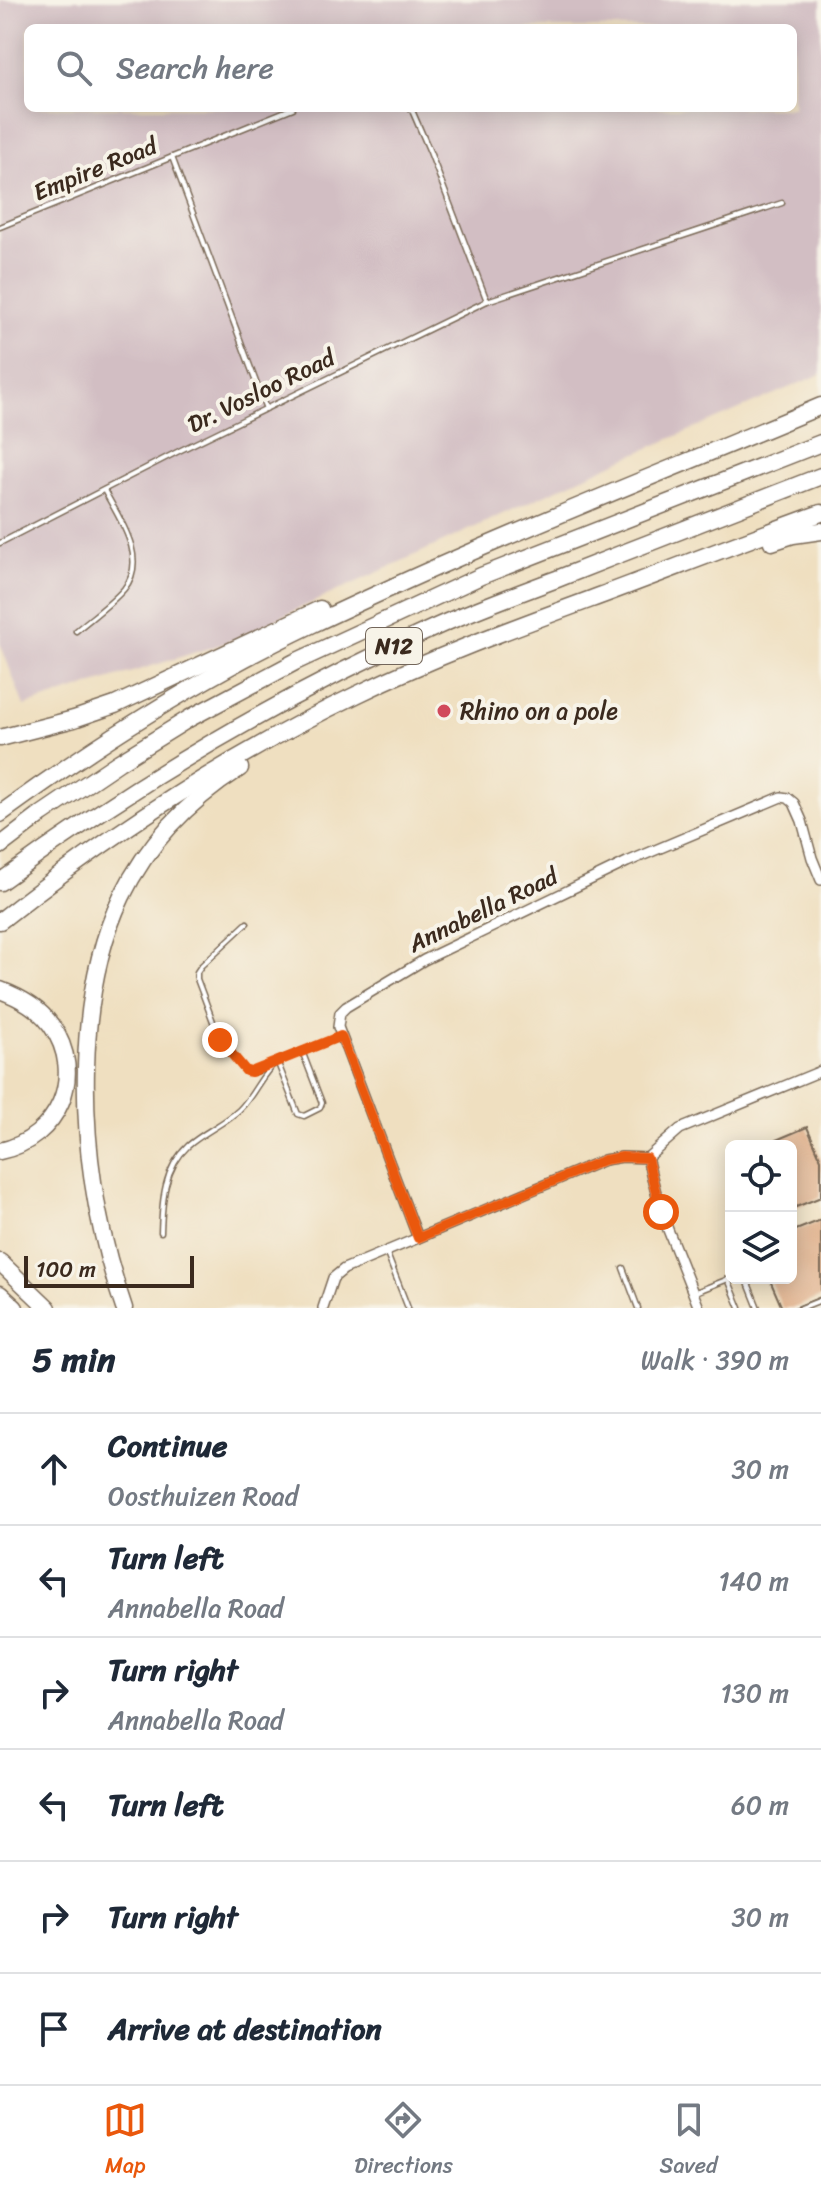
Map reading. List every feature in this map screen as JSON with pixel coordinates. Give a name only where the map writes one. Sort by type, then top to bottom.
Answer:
[{"type":"highway","points":[[0,814],[75,761],[173,699],[229,666],[349,606],[464,554],[821,406]]},
{"type":"highway","name":"N12","points":[[0,846],[119,762],[190,718],[295,662],[481,576],[821,443]]},
{"type":"highway","name":"N12","points":[[0,882],[60,838],[158,774],[244,723],[351,666],[440,624],[821,476]]},
{"type":"highway","points":[[0,921],[69,868],[187,789],[356,695],[459,648],[821,513]]},
{"type":"highway","points":[[650,577],[793,535],[821,531]]},
{"type":"highway","points":[[0,738],[115,705],[400,574],[440,558],[464,554]]},
{"type":"highway","points":[[124,1308],[95,1204],[86,1104],[90,998],[106,934],[130,881],[170,824],[229,775],[356,695]]},
{"type":"highway","points":[[0,990],[33,1007],[51,1024],[62,1045],[67,1070],[63,1098],[52,1119],[29,1142],[0,1151]]},
{"type":"highway","points":[[0,1262],[48,1308]]},
{"type":"highway","points":[[0,1294],[15,1308]]},
{"type":"street","name":"Annabella Road","points":[[341,1036],[338,1021],[346,1007],[424,960],[627,862],[781,797],[794,803],[821,880]]},
{"type":"street","points":[[341,1036],[418,1238]]},
{"type":"street","points":[[323,1308],[335,1275],[344,1269],[604,1160],[647,1158],[688,1125],[821,1071]]},
{"type":"street","points":[[647,1158],[661,1212],[699,1308]]},
{"type":"lane","name":"Empire Road","points":[[0,227],[283,112]]},
{"type":"lane","points":[[413,112],[487,301]]},
{"type":"lane","points":[[172,157],[266,409]]},
{"type":"lane","name":"Dr. Vosloo Road","points":[[0,543],[487,301],[782,203]]},
{"type":"lane","points":[[76,631],[125,588],[133,565],[129,537],[104,490]]},
{"type":"lane","points":[[247,923],[197,972],[217,1033],[225,1047],[246,1071],[255,1072],[341,1036]]},
{"type":"lane","points":[[274,1063],[298,1114],[304,1116],[322,1107],[302,1051]]},
{"type":"lane","points":[[161,1232],[162,1198],[170,1171],[187,1147],[238,1111],[274,1063]]},
{"type":"lane","points":[[386,1252],[408,1308]]},
{"type":"lane","points":[[623,1268],[638,1308]]},
{"type":"lane","points":[[693,1293],[725,1280]]},
{"type":"lane","points":[[732,1284],[740,1308]]},
{"type":"lane","points":[[748,1284],[758,1308]]},
{"type":"lane","points":[[801,1308],[821,1300]]},
{"type":"shaded area","points":[[0,0],[821,0],[821,374],[607,466],[225,643],[24,706],[0,643]]},
{"type":"building","points":[[807,1127],[821,1159],[821,1197],[797,1207],[797,1140],[776,1140]]},
{"type":"building","points":[[821,1220],[821,1297],[794,1308],[782,1308],[772,1284],[797,1284],[797,1230]]},
{"type":"place","name":"Rhino on a pole","points":[[444,711]]},
{"type":"route","points":[[220,1040],[246,1071],[255,1072],[341,1036],[418,1238],[604,1160],[622,1157],[647,1158],[661,1212]]}]
